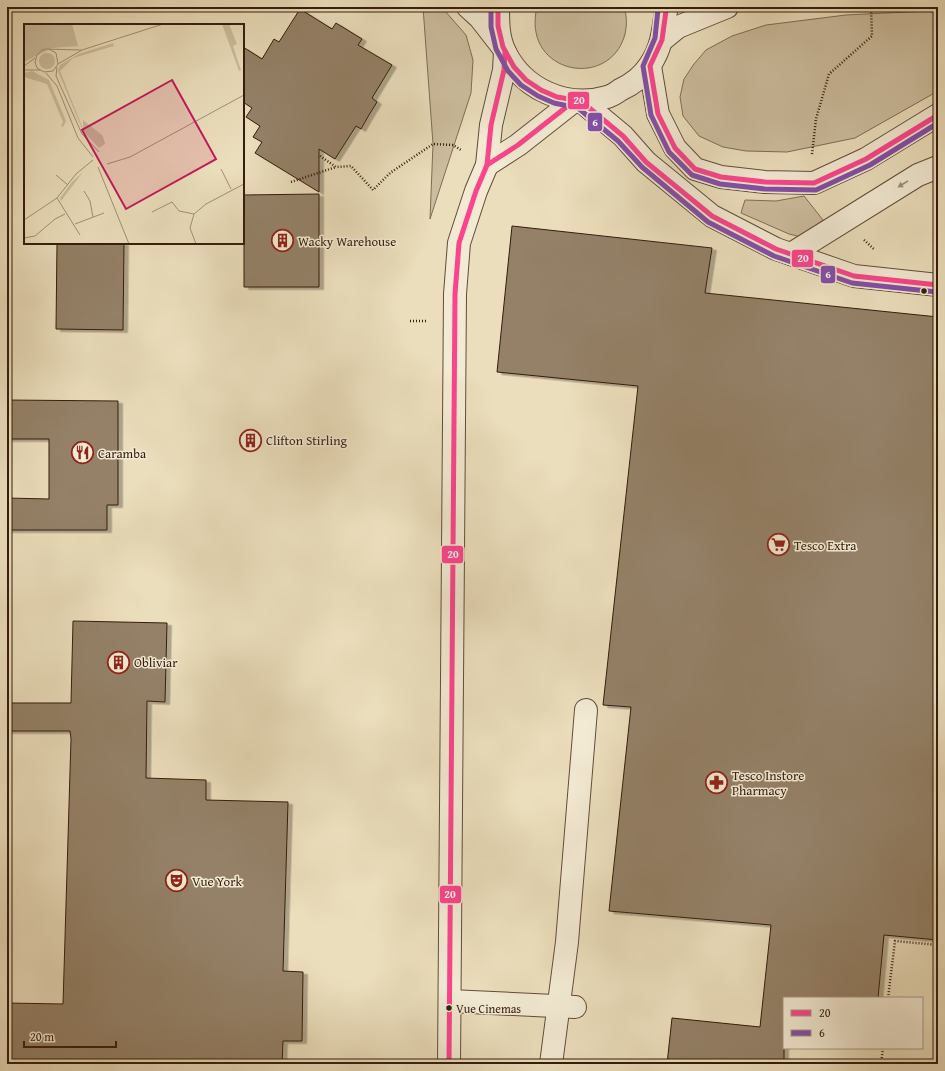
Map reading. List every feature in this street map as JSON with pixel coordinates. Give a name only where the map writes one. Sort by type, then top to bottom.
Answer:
[{"type":"street","points":[[468,7],[480,18],[504,49],[514,67],[531,84],[557,97],[578,101],[607,97],[631,85],[650,66],[662,40],[666,11],[665,7]]},
{"type":"street","points":[[449,1064],[456,294],[459,243],[476,192],[487,165],[491,125],[504,70],[504,49],[498,26],[498,7]]},
{"type":"street","points":[[662,40],[678,27],[727,7]]},
{"type":"street","points":[[650,66],[658,114],[675,148],[695,169],[721,177],[765,182],[814,183],[866,159],[938,115]]},
{"type":"street","points":[[487,165],[518,145],[578,101]]},
{"type":"street","points":[[578,101],[623,136],[646,162],[712,216],[776,249],[854,276],[938,285]]},
{"type":"street","points":[[791,254],[918,175],[938,167]]},
{"type":"street","points":[[551,1064],[567,1007],[567,942],[586,710]]},
{"type":"street","points":[[450,1001],[567,1007]]},
{"type":"path","points":[[812,154],[816,120],[829,74],[872,36],[871,7]]},
{"type":"path","points":[[291,182],[336,167],[351,166],[373,190],[390,173],[433,144],[454,145],[487,165]]},
{"type":"path","points":[[320,156],[336,167]]},
{"type":"path","points":[[888,997],[894,941],[938,945]]},
{"type":"path","points":[[881,1064],[883,1049]]},
{"type":"path","points":[[312,1063],[368,1064]]},
{"type":"shaded area","points":[[423,7],[440,7],[445,11],[466,35],[473,60],[471,93],[430,219],[433,144]]},
{"type":"shaded area","points":[[537,7],[624,7],[626,14],[625,34],[616,52],[603,63],[586,68],[569,67],[554,60],[542,48],[536,30]]},
{"type":"shaded area","points":[[928,7],[938,7],[938,12],[929,11],[938,15],[938,91],[855,138],[787,152],[746,151],[723,147],[699,136],[683,116],[680,97],[684,79],[706,50],[732,36],[766,25],[846,15],[927,11]]},
{"type":"shaded area","points":[[804,196],[823,220],[801,237],[789,234],[741,213],[745,200],[776,201]]},
{"type":"building","points":[[300,9],[332,29],[336,23],[362,39],[358,45],[392,65],[372,98],[377,102],[361,129],[356,126],[335,159],[319,149],[319,192],[255,153],[262,142],[253,137],[260,126],[246,117],[252,108],[244,103],[244,48],[262,59],[274,39],[279,42]]},
{"type":"building","name":"Wacky Warehouse","points":[[319,194],[319,287],[244,287],[244,195]]},
{"type":"building","name":"Tesco Extra","points":[[512,226],[712,248],[705,293],[938,317],[938,940],[884,935],[878,997],[783,997],[784,1064],[667,1064],[672,1018],[760,1027],[771,925],[609,911],[631,707],[603,705],[638,386],[497,372]]},
{"type":"building","points":[[57,244],[124,244],[123,330],[56,329]]},
{"type":"building","name":"Caramba","points":[[7,400],[118,401],[118,505],[107,505],[107,530],[7,530],[7,498],[49,499],[49,439],[7,439]]},
{"type":"building","name":"Vue York","points":[[73,621],[167,623],[165,702],[147,701],[146,778],[206,780],[206,800],[288,802],[283,971],[303,972],[302,1041],[283,1041],[282,1064],[7,1064],[7,1003],[63,1004],[71,739],[70,731],[7,731],[7,703],[71,703]]},
{"type":"transit line","name":"6","points":[[491,7],[491,27],[496,49],[508,71],[521,85],[538,96],[554,103],[578,108],[618,141],[642,167],[708,222],[774,256],[852,283],[937,292]]},
{"type":"transit line","name":"20","points":[[498,7],[498,26],[503,47],[514,67],[526,80],[541,90],[557,97],[581,101],[623,136],[646,162],[712,216],[776,249],[854,276],[938,285]]},
{"type":"transit line","name":"20","points":[[665,7],[666,11],[662,40],[650,66],[658,114],[675,148],[695,169],[721,177],[765,182],[814,183],[866,159],[938,115]]},
{"type":"transit line","name":"6","points":[[658,9],[655,38],[643,66],[651,115],[669,152],[692,175],[720,184],[765,189],[816,190],[870,165],[938,123]]},
{"type":"transit line","name":"20","points":[[449,1064],[455,294],[459,243],[476,191],[487,165],[491,125],[504,70],[505,52]]},
{"type":"transit line","name":"20","points":[[487,165],[518,145],[574,101]]},
{"type":"place","name":"Wacky Warehouse","points":[[282,241]]},
{"type":"place","name":"Clifton Stirling","points":[[251,440]]},
{"type":"place","name":"Caramba","points":[[83,453]]},
{"type":"place","name":"Tesco Extra","points":[[779,545]]},
{"type":"place","name":"Obliviar","points":[[119,662]]},
{"type":"place","name":"Tesco Instore Pharmacy","points":[[717,782]]},
{"type":"place","name":"Vue York","points":[[176,881]]},
{"type":"place","name":"Vue Cinemas","points":[[449,1008]]}]
